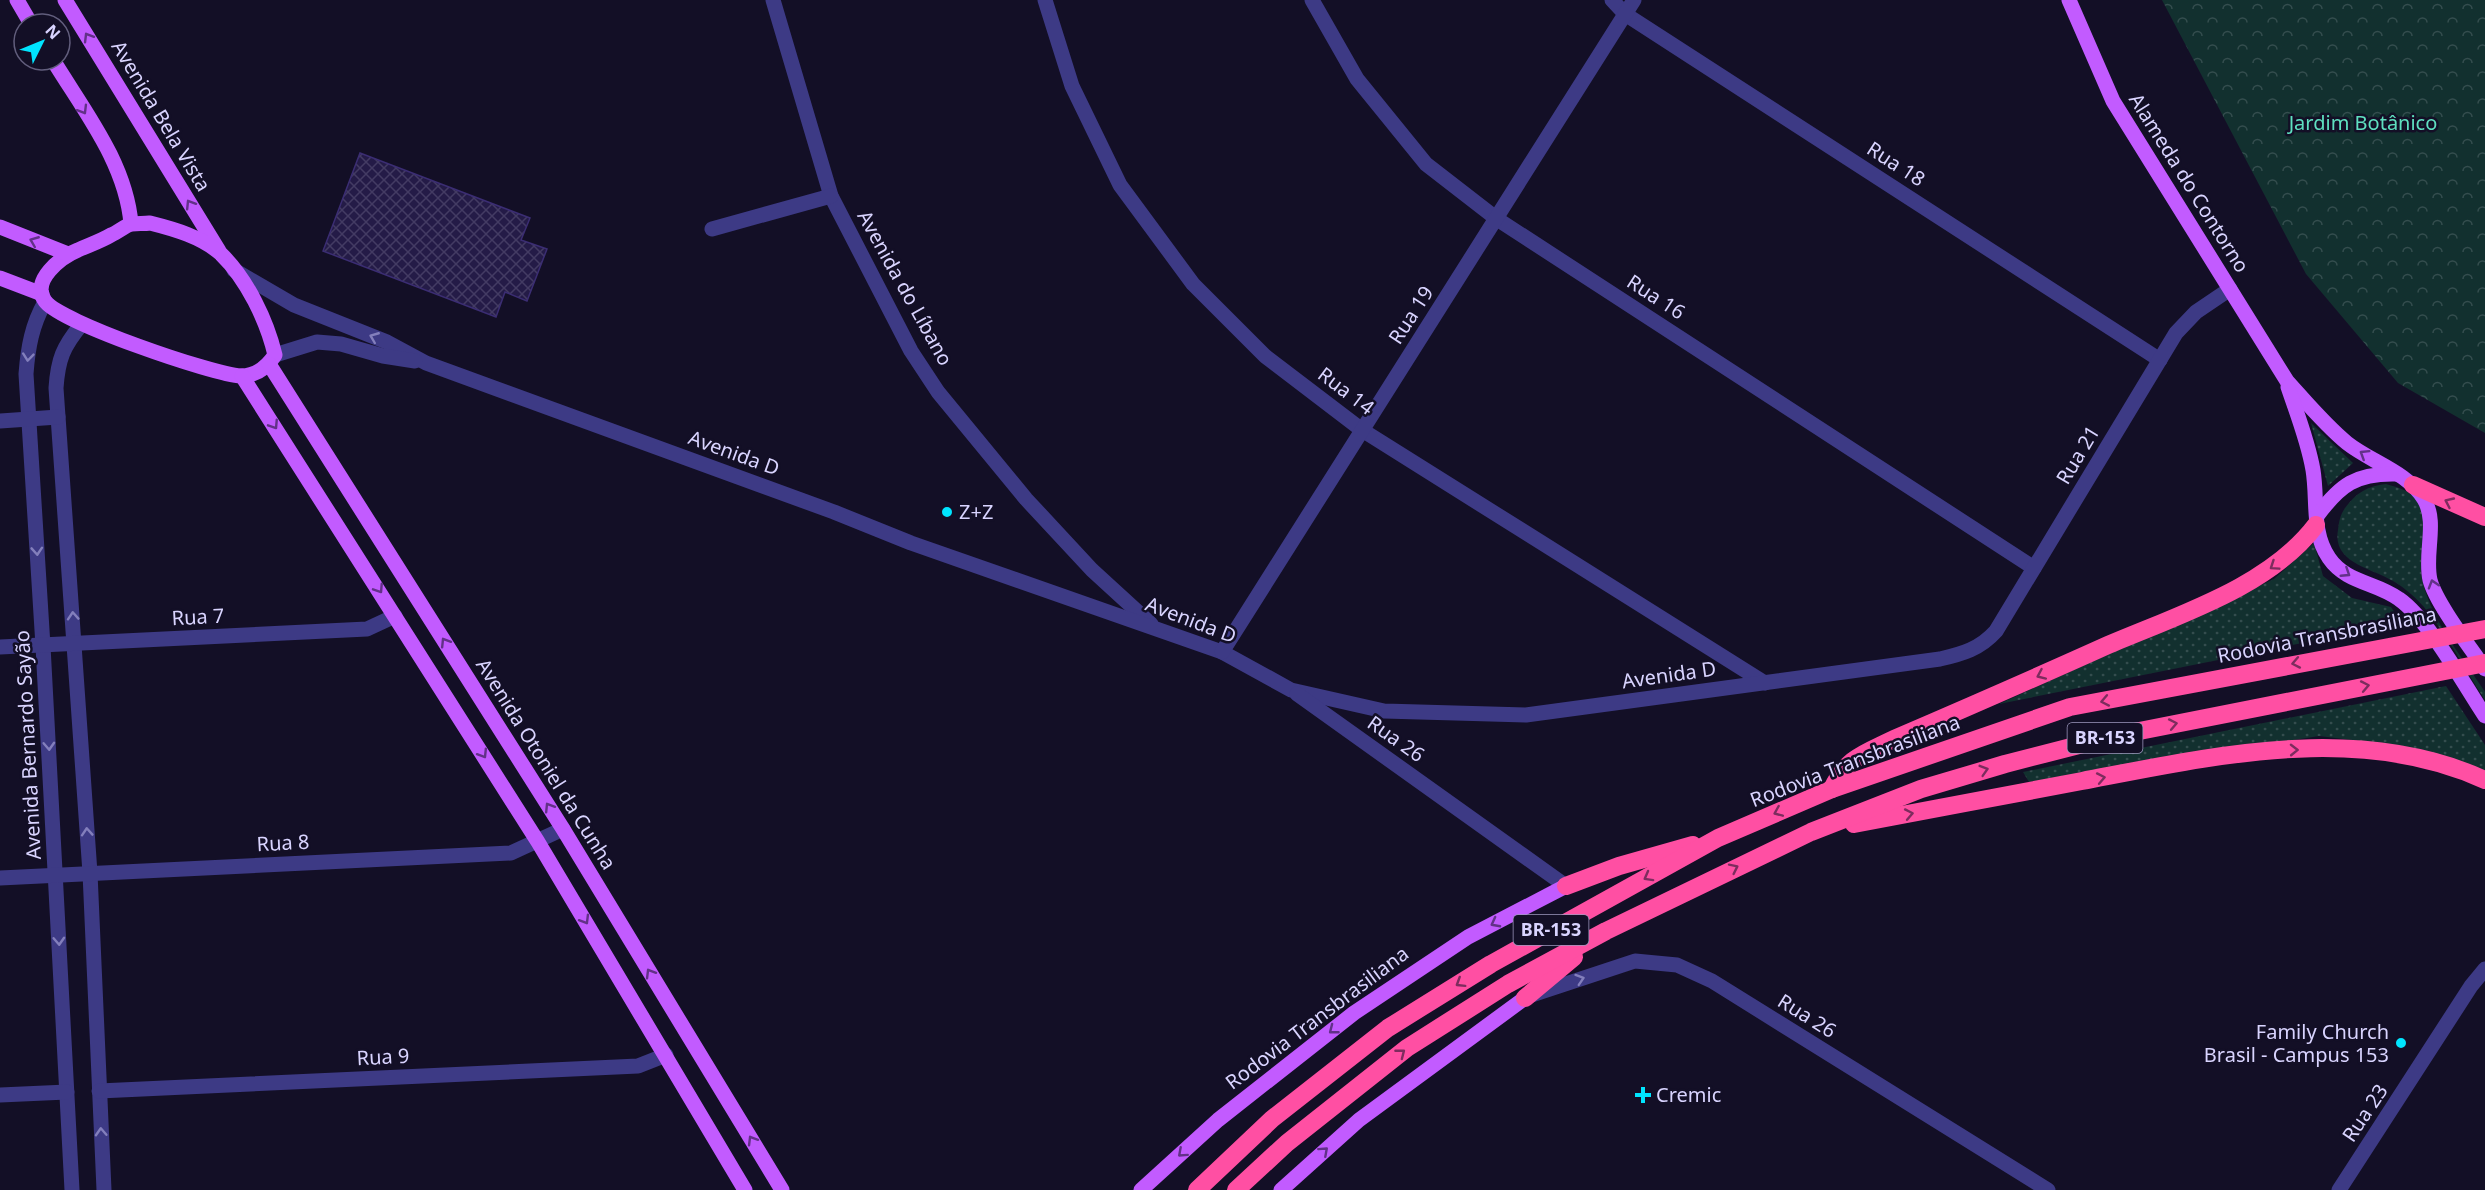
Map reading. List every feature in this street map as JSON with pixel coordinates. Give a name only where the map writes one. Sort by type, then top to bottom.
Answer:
[{"type":"highway","points":[[2413,485],[2485,517]]},
{"type":"highway","points":[[1832,789],[1849,762],[2211,600],[2263,573],[2287,557],[2316,520]]},
{"type":"highway","name":"Rodovia Transbrasiliana","points":[[1197,1190],[1272,1119],[1388,1028],[1491,964],[1718,838],[1832,789],[2070,707],[2395,644],[2485,629]]},
{"type":"highway","name":"BR-153","points":[[1236,1190],[1287,1143],[1407,1048],[1508,984],[1606,931],[1810,832],[1921,789],[2027,758],[2114,736],[2485,663]]},
{"type":"highway","points":[[1810,832],[2262,750],[2373,749],[2464,770],[2485,780]]},
{"type":"highway","points":[[1566,886],[1662,852],[1718,838]]},
{"type":"highway","points":[[1525,998],[1606,931]]},
{"type":"main road","name":"Avenida Bela Vista","points":[[65,0],[220,254]]},
{"type":"main road","name":"Alameda do Contorno","points":[[2069,0],[2113,100],[2287,381],[2348,444],[2413,485]]},
{"type":"main road","points":[[60,72],[120,174],[129,203],[131,224]]},
{"type":"main road","points":[[43,298],[44,278],[54,264],[68,254],[131,224],[150,223],[174,229],[220,254]]},
{"type":"main road","points":[[0,227],[68,254]]},
{"type":"main road","name":"Avenida Otoniel da Cunha","points":[[220,254],[234,270],[258,307],[269,332],[272,360],[563,829],[782,1190]]},
{"type":"main road","points":[[0,278],[43,298],[60,314],[81,325],[201,367],[242,376],[258,372],[272,360]]},
{"type":"main road","points":[[242,376],[538,842],[745,1190]]},
{"type":"main road","name":"Alameda do Contorno","points":[[2287,381],[2305,436],[2313,470],[2316,520],[2329,558],[2343,574],[2398,598],[2418,616],[2485,716]]},
{"type":"main road","points":[[2316,520],[2331,496],[2357,478],[2396,474]]},
{"type":"main road","points":[[2413,485],[2427,504],[2430,513],[2428,562],[2431,581],[2437,597],[2485,669]]},
{"type":"main road","name":"Rodovia Transbrasiliana","points":[[1141,1190],[1218,1120],[1354,1013],[1468,937],[1566,886]]},
{"type":"main road","points":[[1281,1190],[1359,1120],[1525,998]]},
{"type":"street","name":"Avenida do Líbano","points":[[773,0],[831,196],[911,351],[938,392],[1026,499],[1092,570],[1156,628]]},
{"type":"street","name":"Rua 14","points":[[1045,0],[1072,86],[1120,185],[1186,275],[1265,356],[1362,430],[1764,683]]},
{"type":"street","name":"Rua 16","points":[[1312,0],[1357,79],[1426,164],[1497,219],[2034,568]]},
{"type":"street","name":"Rua 18","points":[[1612,0],[1625,14],[2160,360]]},
{"type":"street","name":"Rua 19","points":[[1222,652],[1634,0]]},
{"type":"street","points":[[712,229],[831,196]]},
{"type":"street","name":"Avenida D","points":[[234,270],[294,305],[387,342],[426,363],[834,512],[911,543],[1222,652],[1290,690],[1384,711],[1526,716],[1940,660],[1970,651]]},
{"type":"street","name":"Rua 21","points":[[1970,651],[1984,643],[1996,631],[2176,333],[2196,312],[2230,289]]},
{"type":"street","name":"Avenida Bernardo Sayão","points":[[43,298],[28,349],[26,374],[44,645],[72,1190]]},
{"type":"street","points":[[81,325],[63,350],[57,367],[58,417],[90,873],[104,1190]]},
{"type":"street","name":"Avenida D","points":[[272,360],[317,342],[341,344],[383,356],[426,363]]},
{"type":"street","points":[[0,422],[58,417]]},
{"type":"street","name":"Rua 7","points":[[0,647],[368,629],[395,616]]},
{"type":"street","name":"Rua 26","points":[[1290,690],[1566,886]]},
{"type":"street","name":"Rua 8","points":[[0,878],[511,853],[563,829]]},
{"type":"street","name":"Rua 26","points":[[1525,998],[1635,961],[1677,965],[1712,981],[2048,1190]]},
{"type":"street","name":"Rua 23","points":[[2339,1190],[2471,986],[2485,969]]},
{"type":"street","name":"Rua 9","points":[[99,1091],[638,1066],[666,1055]]},
{"type":"street","points":[[0,1095],[67,1092]]},
{"type":"green space","name":"Jardim Botânico","points":[[2162,0],[2485,0],[2485,433],[2398,383],[2306,274]]},
{"type":"green space","points":[[2311,423],[2353,463],[2328,486]]},
{"type":"green space","points":[[2386,484],[2411,495],[2422,510],[2424,530],[2421,573],[2423,583],[2441,626],[2485,692],[2485,700],[2443,632],[2412,594],[2384,576],[2355,563],[2341,550],[2338,530],[2345,508],[2362,491]]},
{"type":"green space","points":[[2314,543],[2323,576],[2352,598],[2391,607],[2402,623],[1999,704],[2274,579]]},
{"type":"green space","points":[[2446,686],[2485,745],[2485,773],[2401,746],[2319,736],[2029,782],[2023,772]]},
{"type":"building","points":[[360,153],[530,218],[521,240],[547,249],[527,301],[505,292],[496,317],[323,251]]},
{"type":"place","name":"Z+Z","points":[[947,512]]},
{"type":"place","name":"Family Church Brasil - Campus 153","points":[[2401,1043]]},
{"type":"place","name":"Cremic","points":[[1643,1095]]}]
